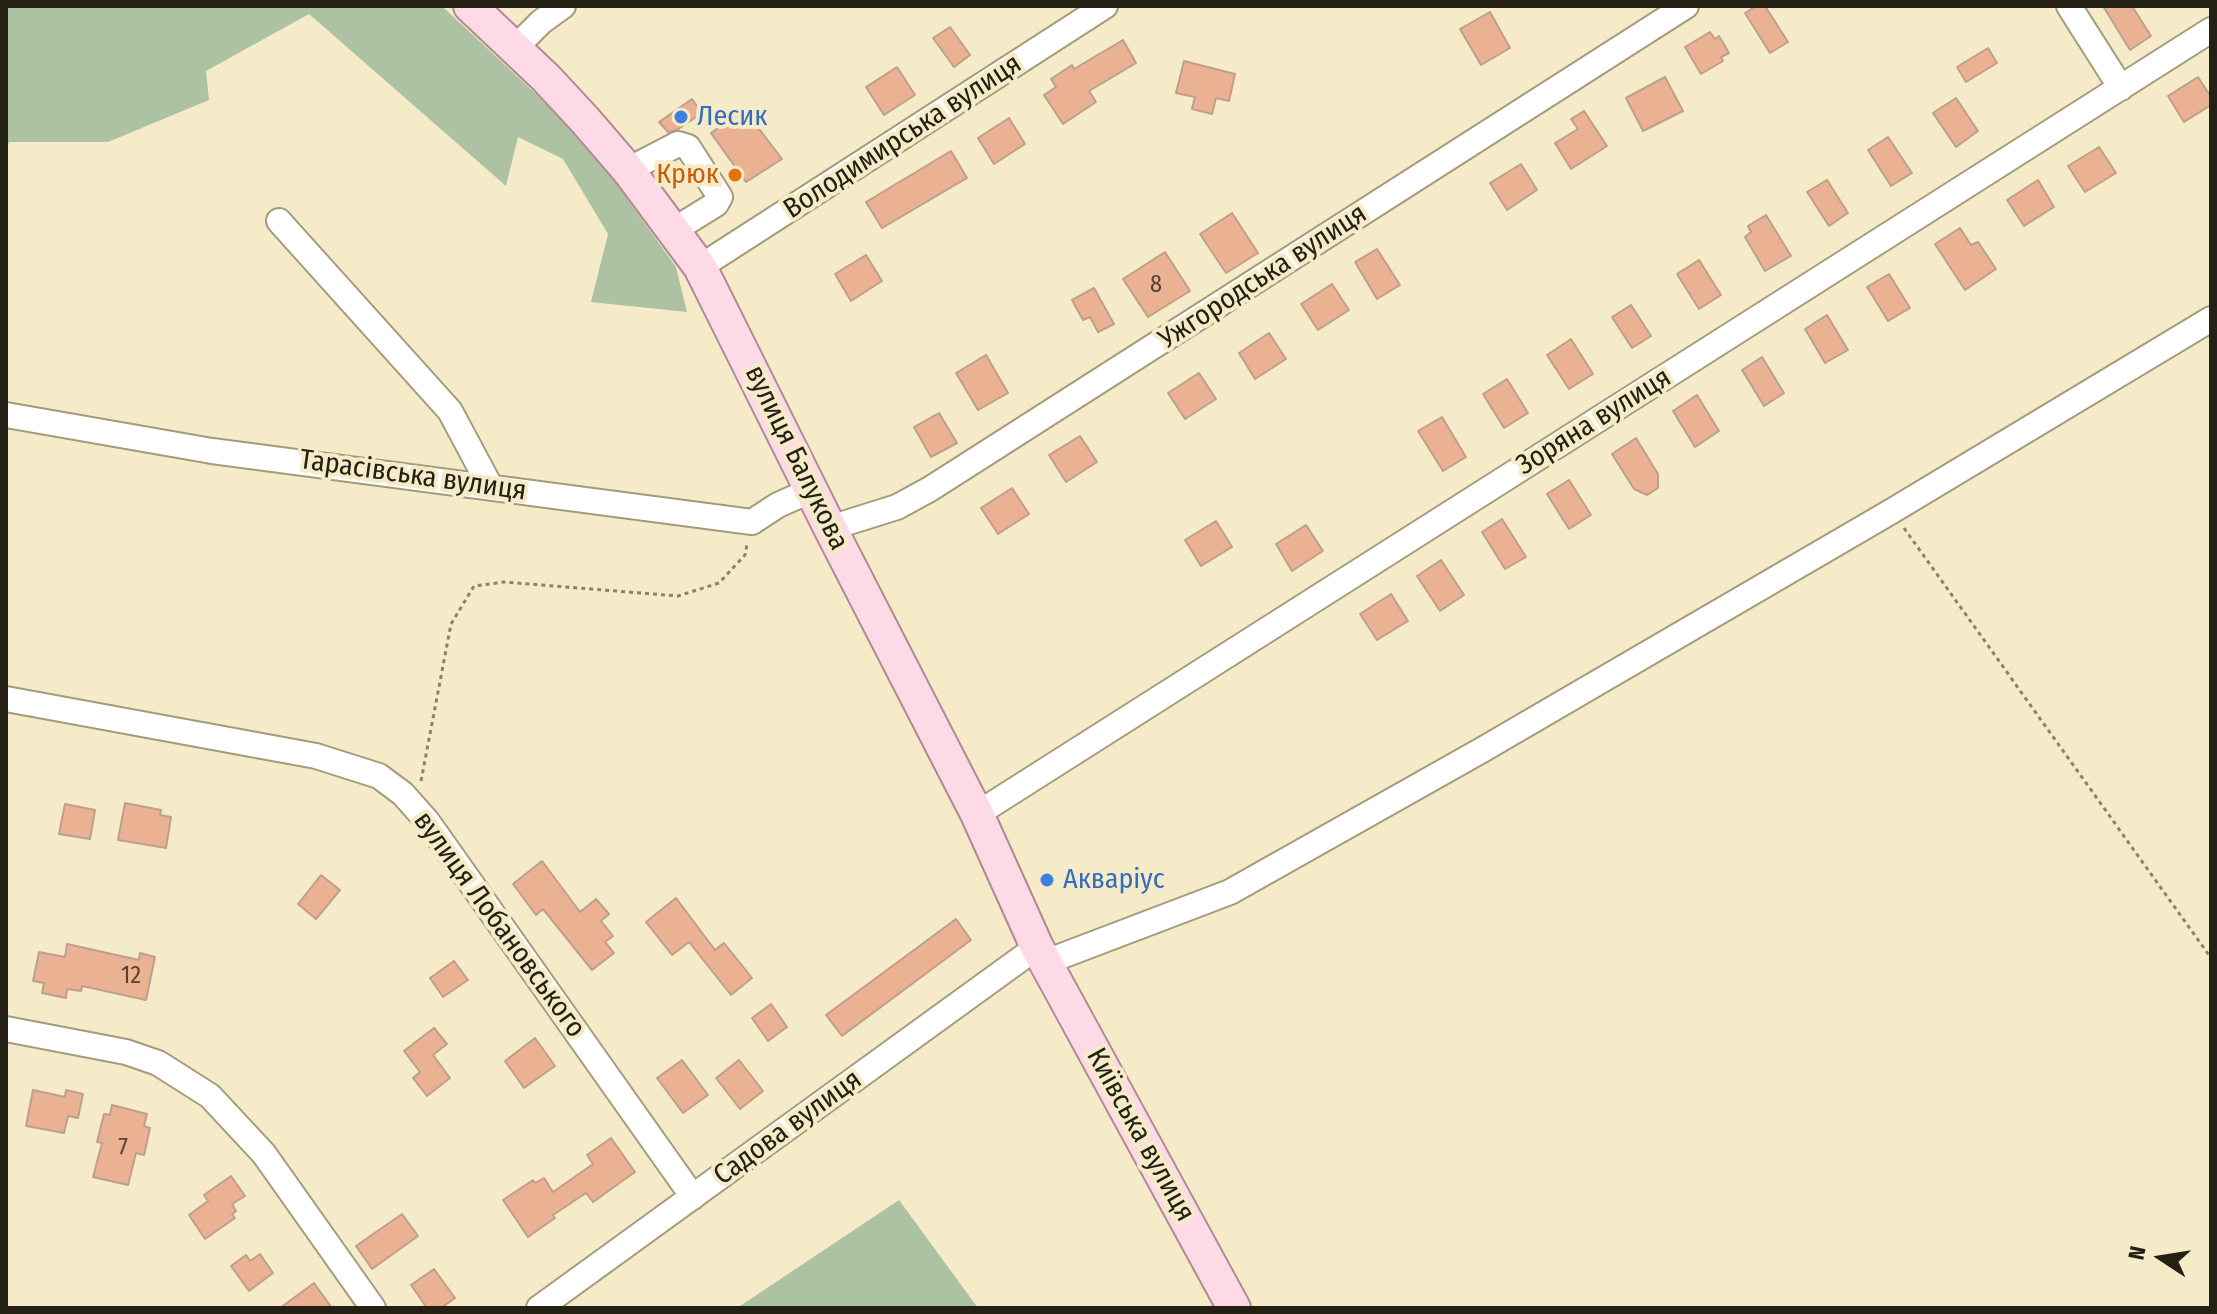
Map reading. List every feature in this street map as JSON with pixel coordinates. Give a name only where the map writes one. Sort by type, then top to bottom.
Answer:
[{"type":"main road","name":"вулиця Балукова","points":[[470,6],[585,120],[628,170],[700,267],[977,814],[1041,954]]},
{"type":"main road","name":"Київська вулиця","points":[[1041,954],[1234,1308]]},
{"type":"street","points":[[515,48],[541,22],[563,6]]},
{"type":"street","name":"Володимирська вулиця","points":[[700,267],[1105,6]]},
{"type":"street","points":[[2069,6],[2121,88]]},
{"type":"street","name":"Ужгородська вулиця","points":[[830,528],[897,507],[930,489],[1682,7]]},
{"type":"street","name":"Зоряна вулиця","points":[[977,814],[2211,30]]},
{"type":"street","points":[[628,170],[678,144],[688,147],[720,197],[716,204],[674,230]]},
{"type":"street","points":[[279,221],[450,411],[490,486]]},
{"type":"street","name":"Садова вулиця","points":[[539,1308],[1041,954],[1230,892],[1482,750],[1892,511],[2211,319]]},
{"type":"street","name":"Тарасівська вулиця","points":[[6,415],[212,451],[752,522]]},
{"type":"street","points":[[752,522],[778,505],[812,490]]},
{"type":"street","name":"вулиця Лобановського","points":[[6,699],[316,756],[379,776],[416,808],[693,1197]]},
{"type":"street","points":[[6,1029],[126,1052],[183,1077],[210,1096],[264,1154],[373,1308]]},
{"type":"path","points":[[1892,511],[2211,958]]},
{"type":"path","points":[[416,808],[451,624],[474,586],[504,582],[678,596],[719,583],[745,555],[752,522]]},
{"type":"green space","points":[[6,6],[442,6],[583,141],[676,267],[687,312],[591,302],[608,234],[563,159],[518,137],[506,186],[309,14],[206,71],[209,100],[108,142],[10,142],[6,146]]},
{"type":"green space","points":[[899,1200],[978,1308],[737,1308]]},
{"type":"building","points":[[1756,6],[1765,6],[1788,42],[1770,53],[1745,13]]},
{"type":"building","points":[[2103,6],[2132,6],[2151,36],[2130,50]]},
{"type":"building","points":[[1490,12],[1510,48],[1481,65],[1460,29]]},
{"type":"building","points":[[950,27],[970,55],[954,67],[933,38]]},
{"type":"building","points":[[1710,32],[1715,39],[1719,36],[1729,53],[1721,57],[1723,61],[1701,74],[1685,47]]},
{"type":"building","points":[[1123,40],[1136,63],[1089,91],[1096,102],[1063,124],[1044,95],[1056,87],[1051,79]]},
{"type":"building","points":[[1988,48],[1997,63],[1966,82],[1957,67]]},
{"type":"building","points":[[1184,61],[1235,74],[1229,101],[1216,98],[1212,114],[1192,109],[1195,97],[1176,93]]},
{"type":"building","points":[[897,67],[915,95],[884,115],[866,87]]},
{"type":"building","points":[[1665,77],[1683,111],[1643,131],[1626,98]]},
{"type":"building","points":[[2198,77],[2211,97],[2211,105],[2184,122],[2168,96]]},
{"type":"building","points":[[1956,98],[1978,131],[1956,147],[1933,113]]},
{"type":"building","name":"Лесик","points":[[692,99],[702,113],[677,130],[668,132],[659,122]]},
{"type":"building","points":[[744,109],[782,159],[746,182],[711,133]]},
{"type":"building","points":[[1584,111],[1607,146],[1571,169],[1555,143],[1578,129],[1571,119]]},
{"type":"building","points":[[1009,118],[1025,144],[994,164],[978,138]]},
{"type":"building","points":[[1888,137],[1912,173],[1891,186],[1868,150]]},
{"type":"building","points":[[2099,147],[2116,173],[2085,192],[2068,166]]},
{"type":"building","points":[[951,151],[967,178],[882,228],[866,202]]},
{"type":"building","points":[[1521,164],[1537,190],[1507,210],[1490,183]]},
{"type":"building","points":[[1827,180],[1848,213],[1829,226],[1807,192]]},
{"type":"building","points":[[2038,180],[2054,207],[2024,226],[2007,200]]},
{"type":"building","points":[[1232,213],[1258,253],[1226,273],[1200,234]]},
{"type":"building","points":[[1766,215],[1791,256],[1765,271],[1745,237],[1751,232],[1748,226]]},
{"type":"building","points":[[1960,228],[1971,245],[1978,242],[1996,269],[1965,290],[1935,244]]},
{"type":"building","points":[[1377,249],[1400,285],[1377,299],[1355,262]]},
{"type":"building","points":[[1165,252],[1190,291],[1148,317],[1123,279]]},
{"type":"building","points":[[866,255],[882,281],[851,301],[835,274]]},
{"type":"building","points":[[1699,260],[1721,295],[1699,309],[1677,274]]},
{"type":"building","points":[[1889,274],[1910,308],[1888,321],[1867,287]]},
{"type":"building","points":[[1332,284],[1349,310],[1318,330],[1301,304]]},
{"type":"building","points":[[1094,288],[1114,324],[1098,332],[1090,317],[1083,320],[1072,300]]},
{"type":"building","points":[[1631,305],[1651,336],[1632,348],[1612,317]]},
{"type":"building","points":[[1827,315],[1848,350],[1825,363],[1805,329]]},
{"type":"building","points":[[1269,333],[1286,359],[1255,379],[1239,353]]},
{"type":"building","points":[[1571,339],[1593,374],[1569,389],[1547,355]]},
{"type":"building","points":[[986,355],[1008,393],[978,410],[956,373]]},
{"type":"building","points":[[1762,357],[1784,393],[1764,406],[1742,370]]},
{"type":"building","points":[[1199,373],[1216,399],[1185,419],[1168,393]]},
{"type":"building","points":[[1507,379],[1528,413],[1504,428],[1483,394]]},
{"type":"building","points":[[1697,395],[1719,431],[1695,447],[1673,411]]},
{"type":"building","points":[[939,413],[957,443],[931,457],[914,427]]},
{"type":"building","points":[[1442,417],[1466,457],[1443,471],[1418,431]]},
{"type":"building","points":[[1080,436],[1097,462],[1066,482],[1049,455]]},
{"type":"building","points":[[1636,438],[1658,474],[1658,488],[1647,495],[1634,489],[1612,454]]},
{"type":"building","points":[[1569,480],[1591,515],[1569,529],[1547,494]]},
{"type":"building","points":[[1012,488],[1029,514],[998,534],[981,508]]},
{"type":"building","points":[[1502,519],[1526,557],[1505,569],[1482,532]]},
{"type":"building","points":[[1216,521],[1232,547],[1201,566],[1185,540]]},
{"type":"building","points":[[1306,525],[1323,551],[1292,571],[1276,544]]},
{"type":"building","points":[[1441,560],[1464,595],[1440,611],[1417,576]]},
{"type":"building","points":[[1391,594],[1408,621],[1377,640],[1360,614]]},
{"type":"building","points":[[125,803],[161,810],[160,815],[171,817],[166,848],[118,840]]},
{"type":"building","points":[[65,804],[95,810],[90,839],[59,834]]},
{"type":"building","points":[[542,861],[580,912],[596,899],[609,914],[601,921],[613,936],[605,942],[614,953],[592,970],[543,909],[536,915],[513,884]]},
{"type":"building","points":[[321,875],[340,890],[316,919],[298,904]]},
{"type":"building","points":[[676,898],[715,950],[724,943],[752,978],[731,995],[689,942],[672,955],[646,922]]},
{"type":"building","points":[[956,919],[971,940],[842,1036],[826,1015]]},
{"type":"building","points":[[67,944],[139,960],[140,953],[155,957],[146,1000],[82,986],[81,991],[67,989],[66,998],[42,993],[44,983],[33,981],[39,952],[65,957]]},
{"type":"building","points":[[454,961],[468,980],[443,997],[430,978]]},
{"type":"building","points":[[771,1004],[787,1027],[768,1041],[752,1018]]},
{"type":"building","points":[[434,1028],[447,1044],[433,1055],[450,1078],[427,1096],[413,1078],[420,1072],[404,1051]]},
{"type":"building","points":[[535,1038],[555,1066],[524,1088],[505,1061]]},
{"type":"building","points":[[682,1060],[708,1095],[683,1113],[657,1078]]},
{"type":"building","points":[[739,1060],[763,1091],[740,1109],[716,1078]]},
{"type":"building","points":[[33,1090],[65,1097],[66,1090],[83,1094],[78,1118],[68,1116],[64,1133],[26,1126]]},
{"type":"building","points":[[112,1105],[147,1114],[144,1126],[150,1128],[144,1155],[136,1153],[128,1185],[93,1177],[102,1143],[97,1142],[104,1114],[110,1115]]},
{"type":"building","points":[[611,1138],[635,1172],[593,1202],[586,1193],[553,1215],[555,1218],[528,1237],[503,1200],[533,1180],[535,1183],[544,1178],[553,1192],[593,1164],[587,1155]]},
{"type":"building","points":[[231,1176],[245,1196],[232,1204],[236,1211],[232,1214],[235,1218],[205,1239],[189,1215],[208,1201],[204,1195]]},
{"type":"building","points":[[402,1214],[418,1236],[372,1269],[356,1246]]},
{"type":"building","points":[[260,1254],[273,1273],[249,1291],[231,1266],[246,1255],[250,1261]]},
{"type":"building","points":[[434,1269],[455,1298],[441,1308],[427,1308],[411,1285]]},
{"type":"building","points":[[314,1283],[332,1308],[280,1308]]},
{"type":"place","name":"Лесик","points":[[681,117]]},
{"type":"place","name":"Крюк","points":[[735,175]]},
{"type":"place","name":"Акваріус","points":[[1047,880]]}]
